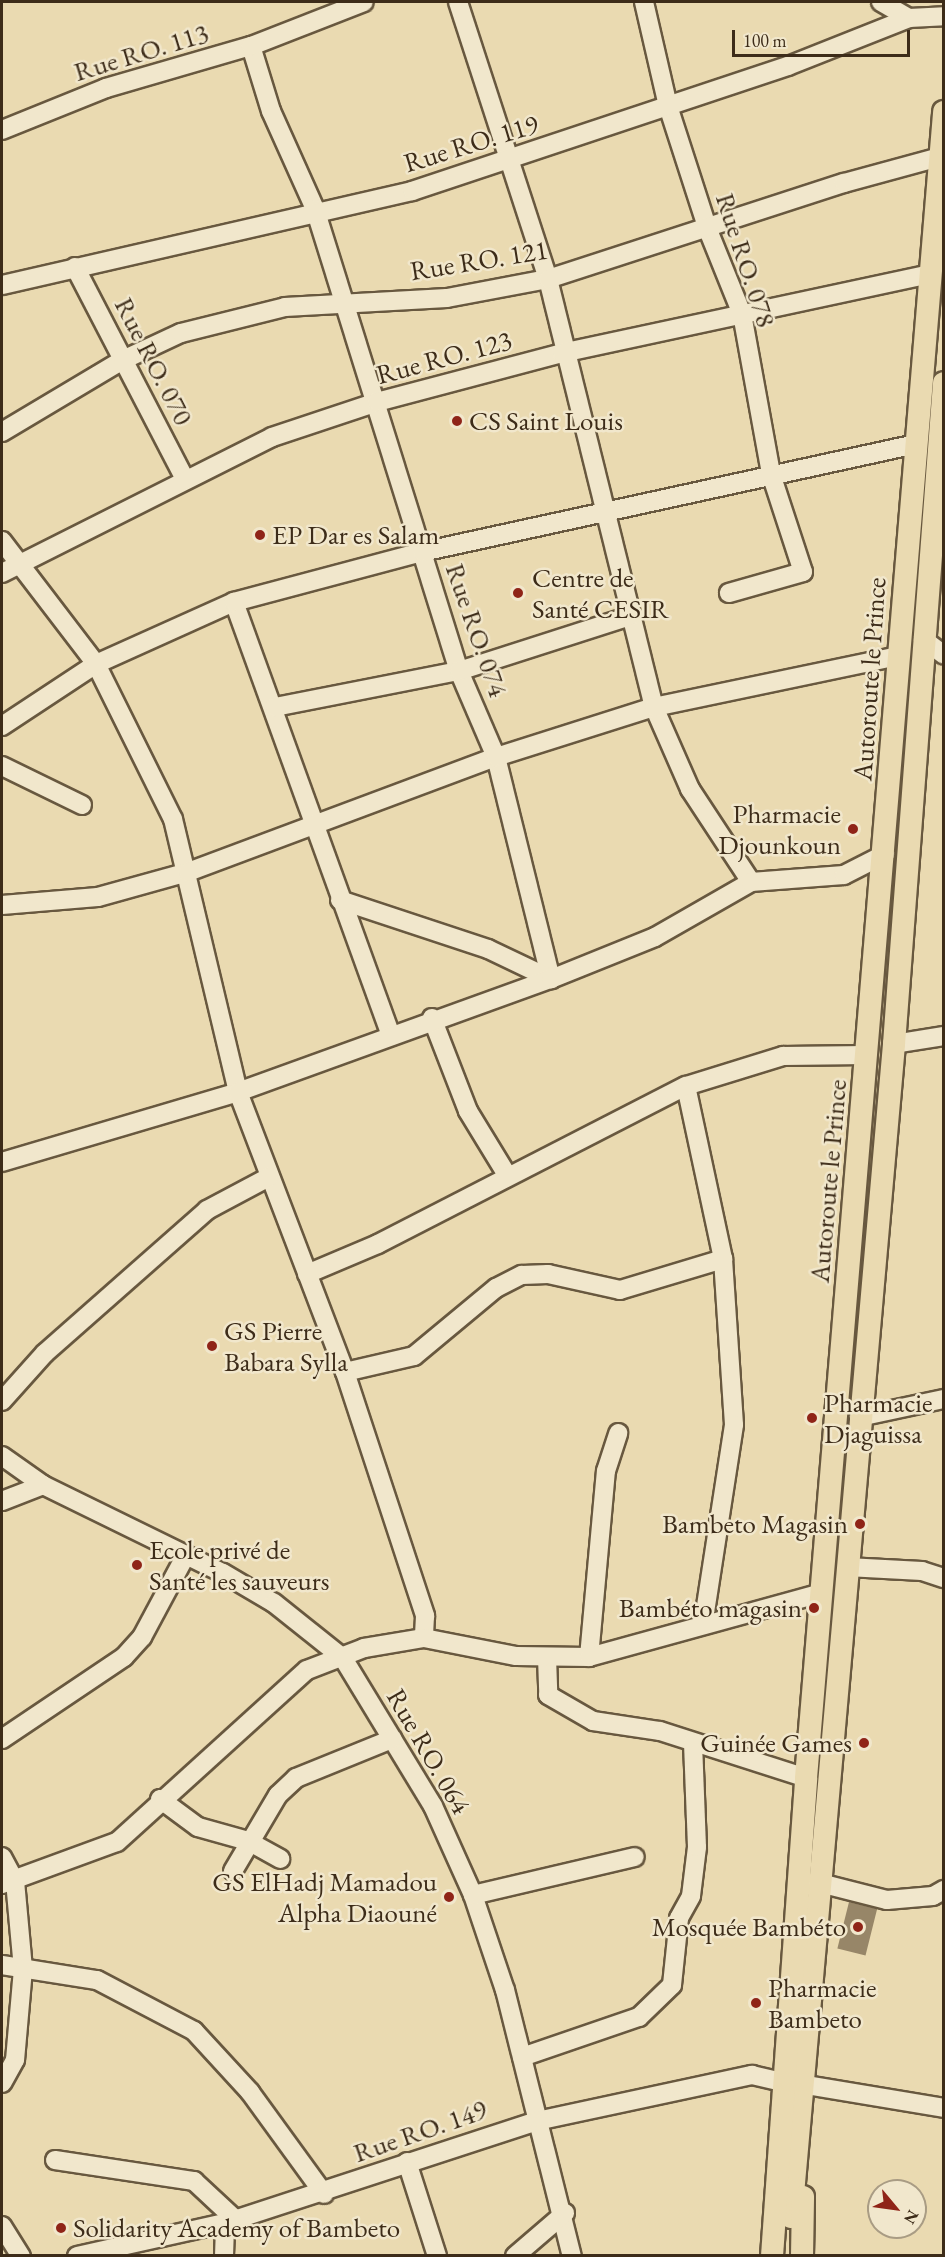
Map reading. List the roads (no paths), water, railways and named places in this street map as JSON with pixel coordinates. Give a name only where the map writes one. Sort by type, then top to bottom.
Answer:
[{"type":"main road","name":"Autoroute le Prince","points":[[788,2256],[792,2083],[806,1779],[885,854],[898,656],[944,112]]},
{"type":"main road","name":"Autoroute le Prince","points":[[772,2256],[816,1882],[847,1567],[894,1044],[923,639],[940,468],[944,383]]},
{"type":"main road","points":[[759,2256],[792,2083]]},
{"type":"main road","points":[[792,2083],[802,2256]]},
{"type":"street","name":"Rue RO. 113","points":[[2,130],[106,88],[250,46],[364,2]]},
{"type":"street","points":[[458,2],[548,279],[562,353],[654,707],[690,789],[751,882]]},
{"type":"street","name":"Rue RO. 078","points":[[644,2],[668,106],[708,230],[742,314],[771,474],[803,572],[729,593]]},
{"type":"street","points":[[881,2],[909,18]]},
{"type":"street","name":"Rue RO. 119","points":[[2,285],[315,209],[412,191],[511,162],[909,18],[944,16]]},
{"type":"street","name":"Rue RO. 074","points":[[250,46],[271,111],[315,209],[459,671],[496,757],[551,979]]},
{"type":"street","name":"Rue RO. 121","points":[[2,432],[123,360],[181,333],[285,307],[345,301],[447,298],[548,279],[708,230],[844,183],[940,158]]},
{"type":"street","name":"Rue RO. 070","points":[[75,267],[185,479]]},
{"type":"street","name":"Rue RO. 123","points":[[9,568],[272,437],[377,402],[562,353],[930,274]]},
{"type":"street","points":[[2,726],[96,664],[234,602],[422,552],[601,510],[916,444]]},
{"type":"street","points":[[2,542],[9,568],[96,664],[173,819],[188,872],[238,1092],[345,1372],[425,1616],[424,1638]]},
{"type":"street","points":[[234,602],[275,707],[314,829],[390,1034]]},
{"type":"street","points":[[275,707],[459,671],[630,616]]},
{"type":"street","points":[[923,639],[944,655]]},
{"type":"street","points":[[2,905],[98,897],[188,872],[314,829],[496,757],[654,707],[898,656]]},
{"type":"street","points":[[2,766],[82,805]]},
{"type":"street","points":[[2,1162],[238,1092],[432,1018],[551,979],[655,938],[751,882],[844,875],[885,854]]},
{"type":"street","points":[[340,900],[488,949],[551,979]]},
{"type":"street","points":[[432,1018],[468,1111],[507,1175]]},
{"type":"street","points":[[894,1044],[944,1036]]},
{"type":"street","points":[[307,1275],[378,1244],[507,1175],[686,1086],[783,1056],[867,1055]]},
{"type":"street","points":[[686,1086],[723,1259],[734,1425],[703,1625]]},
{"type":"street","points":[[2,1401],[45,1353],[207,1210],[269,1177]]},
{"type":"street","points":[[345,1372],[414,1356],[496,1288],[522,1275],[548,1274],[620,1290],[723,1259]]},
{"type":"street","points":[[860,1417],[944,1399]]},
{"type":"street","points":[[589,1657],[606,1471],[618,1433]]},
{"type":"street","name":"Rue RO. 064","points":[[2,1456],[43,1485],[186,1555],[274,1603],[344,1658],[433,1806],[473,1895],[522,2057],[537,2121],[565,2213],[572,2256]]},
{"type":"street","points":[[2,1500],[43,1485]]},
{"type":"street","points":[[2,1739],[124,1657],[142,1637],[186,1555]]},
{"type":"street","points":[[847,1567],[922,1572],[944,1578]]},
{"type":"street","points":[[8,1882],[117,1842],[160,1799],[308,1670],[344,1658],[364,1647],[424,1638],[547,1657],[589,1657],[822,1593]]},
{"type":"street","points":[[547,1657],[548,1695],[593,1721],[660,1731],[806,1779]]},
{"type":"street","points":[[234,1871],[248,1840],[296,1778],[392,1739]]},
{"type":"street","points":[[522,2057],[639,2017],[672,1985],[679,1918],[691,1896],[697,1847],[693,1743]]},
{"type":"street","points":[[160,1799],[198,1827],[248,1840],[280,1858]]},
{"type":"street","points":[[2,1857],[23,1970],[15,2060],[2,2083]]},
{"type":"street","points":[[473,1895],[635,1857]]},
{"type":"street","points":[[816,1882],[887,1900],[933,1896],[944,1890]]},
{"type":"street","points":[[2,1965],[97,1980],[194,2031],[250,2092],[324,2194]]},
{"type":"street","name":"Rue RO. 149","points":[[77,2256],[230,2222],[324,2194],[407,2162],[537,2121],[752,2075],[944,2108]]},
{"type":"street","points":[[55,2160],[194,2181],[230,2222],[224,2256]]},
{"type":"street","points":[[407,2162],[437,2256]]},
{"type":"street","points":[[515,2256],[565,2213]]},
{"type":"street","points":[[2,2226],[21,2256]]},
{"type":"place","name":"CS Saint Louis","points":[[457,421]]},
{"type":"place","name":"EP Dar es Salam","points":[[260,535]]},
{"type":"place","name":"Centre de Santé CESIR","points":[[518,593]]},
{"type":"place","name":"Pharmacie Djounkoun","points":[[853,829]]},
{"type":"place","name":"GS Pierre Babara Sylla","points":[[212,1346]]},
{"type":"place","name":"Pharmacie Djaguissa","points":[[812,1418]]},
{"type":"place","name":"Bambeto Magasin","points":[[860,1524]]},
{"type":"place","name":"Ecole privé de Santé les sauveurs","points":[[137,1565]]},
{"type":"place","name":"Bambéto magasin","points":[[814,1608]]},
{"type":"place","name":"Guinée Games","points":[[864,1743]]},
{"type":"place","name":"GS ElHadj Mamadou Alpha Diaouné","points":[[449,1897]]},
{"type":"place","name":"Mosquée Bambéto","points":[[858,1927]]},
{"type":"place","name":"Pharmacie Bambeto","points":[[756,2003]]},
{"type":"place","name":"Solidarity Academy of Bambeto","points":[[61,2228]]}]
